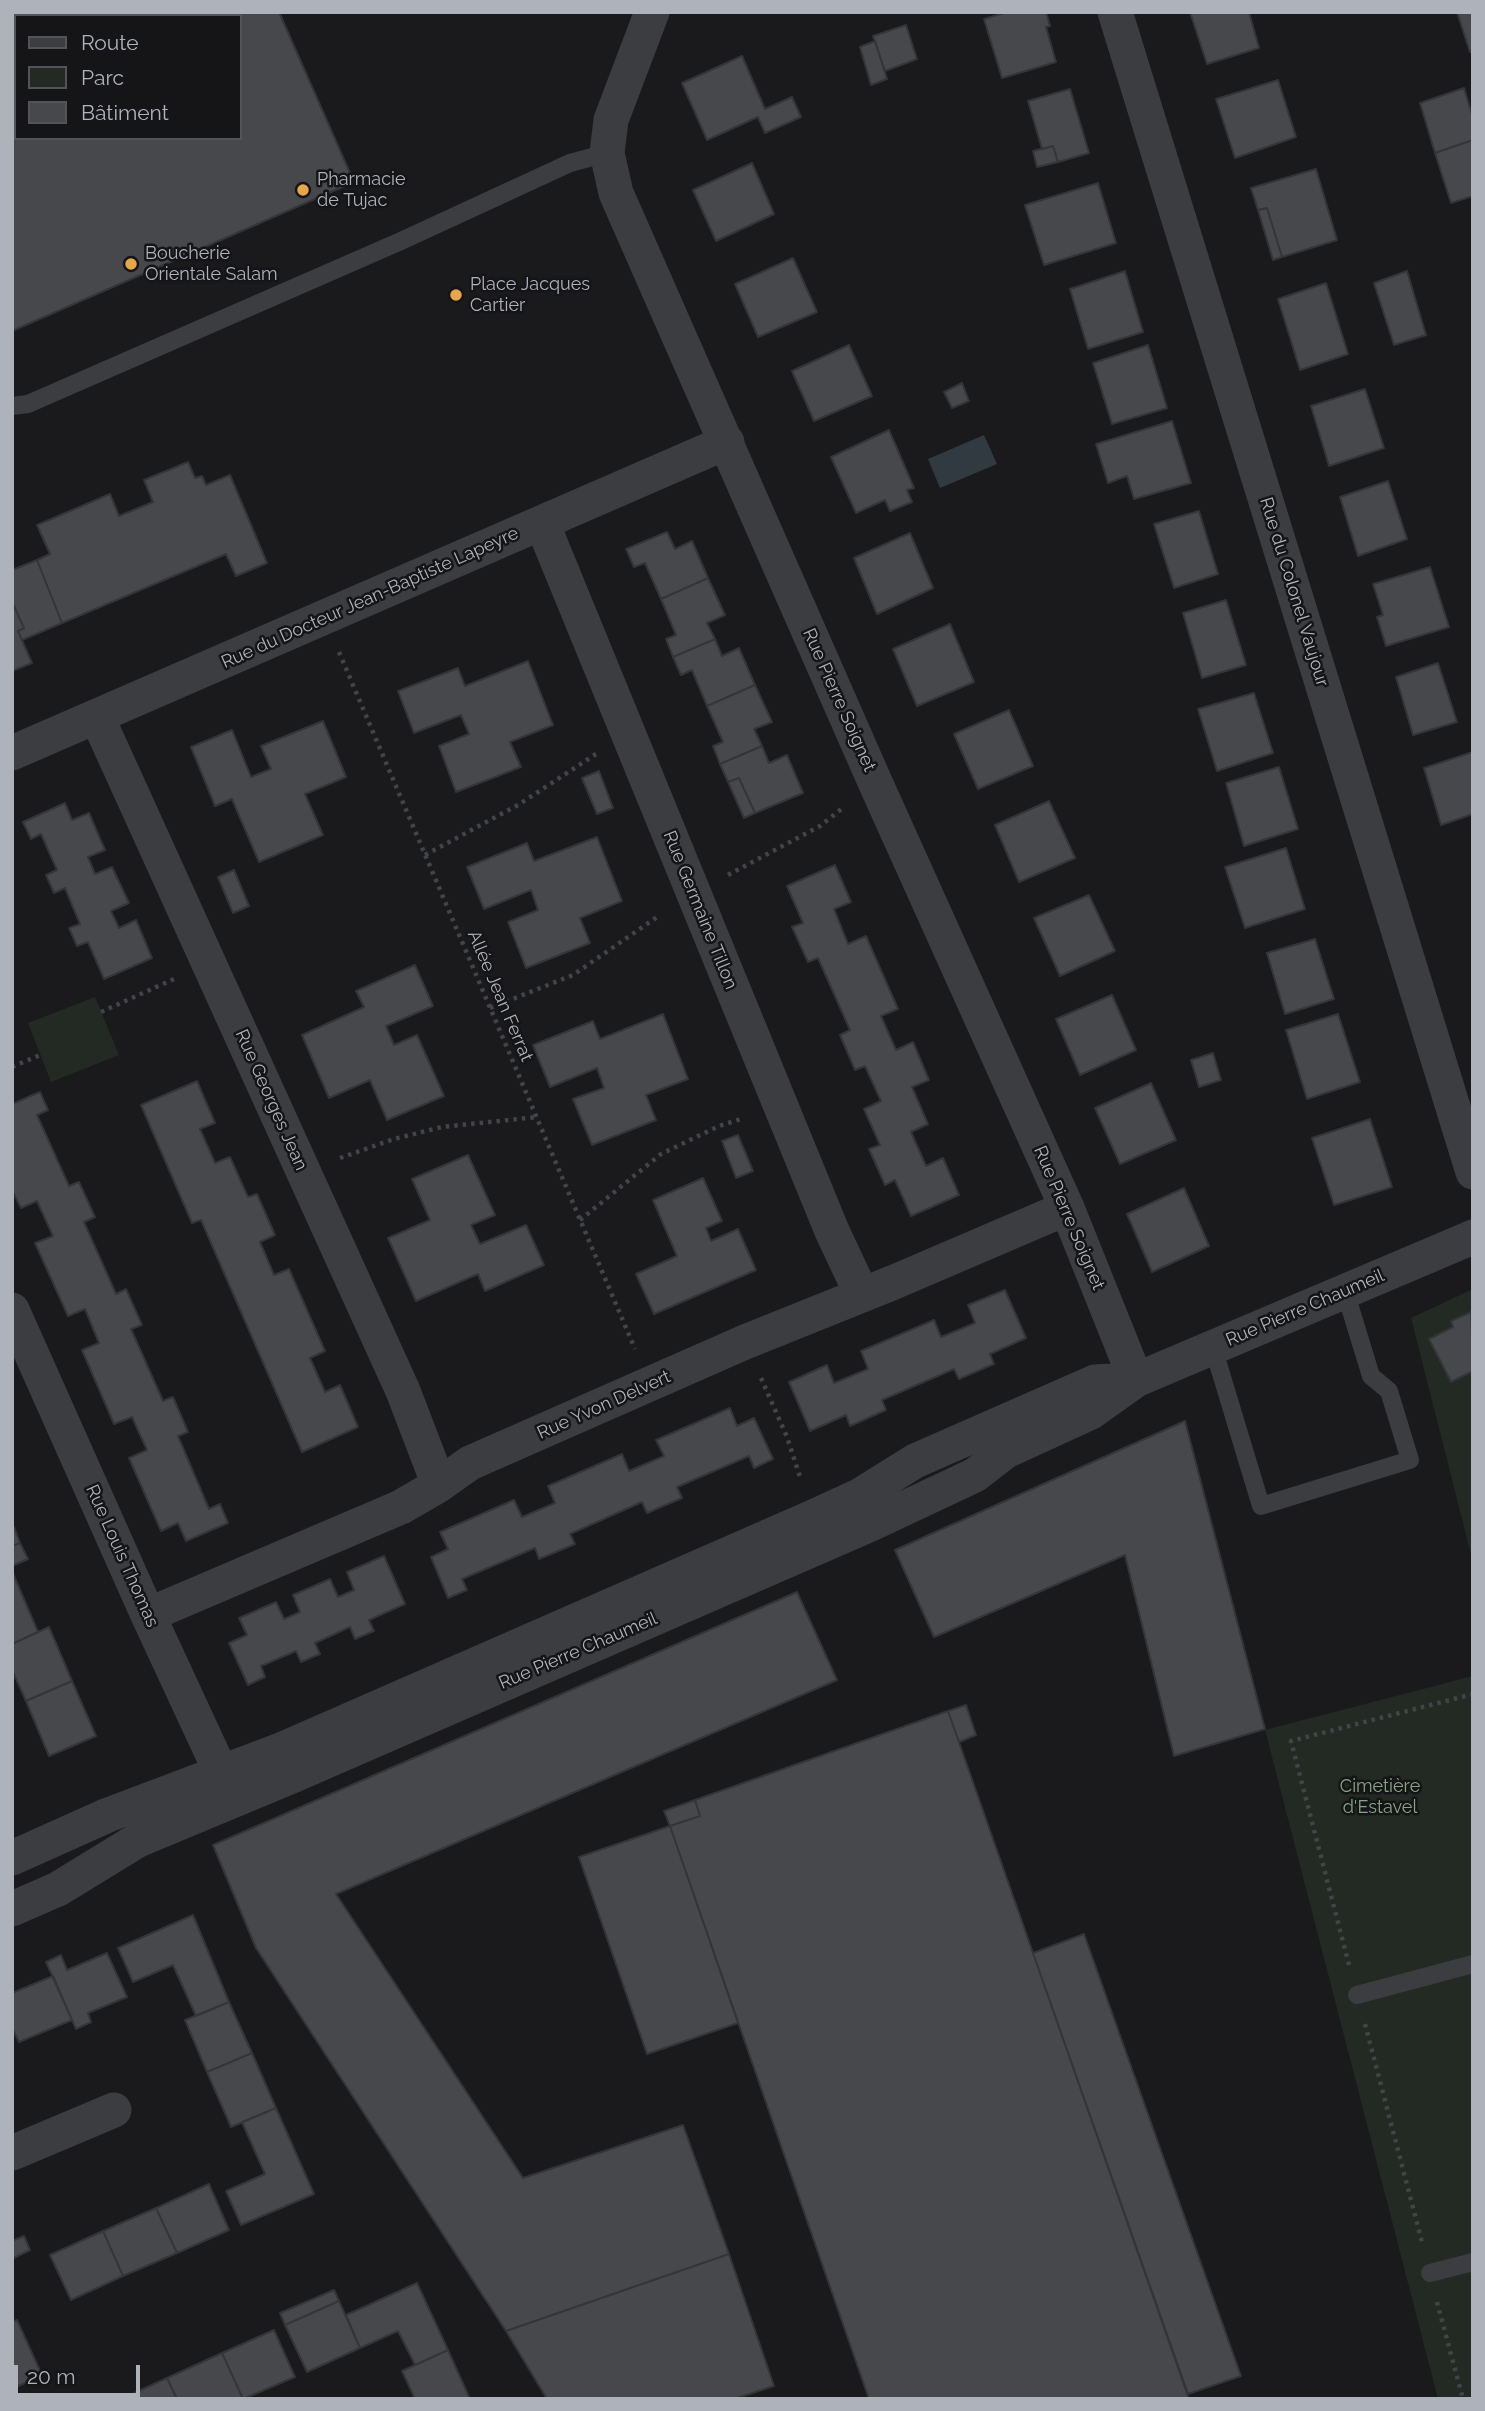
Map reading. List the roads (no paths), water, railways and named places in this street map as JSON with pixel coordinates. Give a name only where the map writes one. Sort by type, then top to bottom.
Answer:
[{"type":"street","name":"Rue Pierre Soignet","points":[[652,12],[611,120],[607,153],[616,192],[875,782],[1067,1208],[1136,1380]]},
{"type":"street","name":"Rue du Colonel Vaujour","points":[[1115,12],[1473,1172]]},
{"type":"street","name":"Rue du Docteur Jean-Baptiste Lapeyre","points":[[12,754],[727,442]]},
{"type":"street","name":"Rue Germaine Tillon","points":[[542,523],[832,1231],[862,1295]]},
{"type":"street","name":"Rue Georges Jean","points":[[97,717],[403,1391],[439,1485]]},
{"type":"street","name":"Rue Yvon Delvert","points":[[148,1615],[401,1507],[470,1464],[745,1342],[1067,1208]]},
{"type":"street","name":"Rue Pierre Chaumeil","points":[[12,1858],[108,1815],[228,1787],[871,1524],[975,1475],[1006,1451],[1091,1412],[1136,1380],[1473,1237]]},
{"type":"street","name":"Rue Louis Thomas","points":[[12,1310],[228,1787]]},
{"type":"street","name":"Rue Pierre Chaumeil","points":[[12,1909],[58,1889],[296,1744],[813,1517],[859,1496],[915,1461],[1095,1382],[1136,1380]]},
{"type":"street","points":[[12,2154],[114,2110]]},
{"type":"lane","points":[[12,405],[27,404],[413,236],[570,163],[607,153]]},
{"type":"lane","points":[[1213,1347],[1261,1506],[1410,1460],[1389,1391],[1371,1376],[1345,1291]]},
{"type":"lane","points":[[1357,1994],[1473,1964]]},
{"type":"lane","points":[[1430,2273],[1473,2262]]},
{"type":"place","name":"Pharmacie de Tujac","points":[[303,190]]},
{"type":"place","name":"Boucherie Orientale Salam","points":[[131,264]]},
{"type":"place","name":"Place Jacques Cartier","points":[[456,295]]},
{"type":"park label","name":"Cimetière d'Estavel","points":[[1380,1797]]}]
